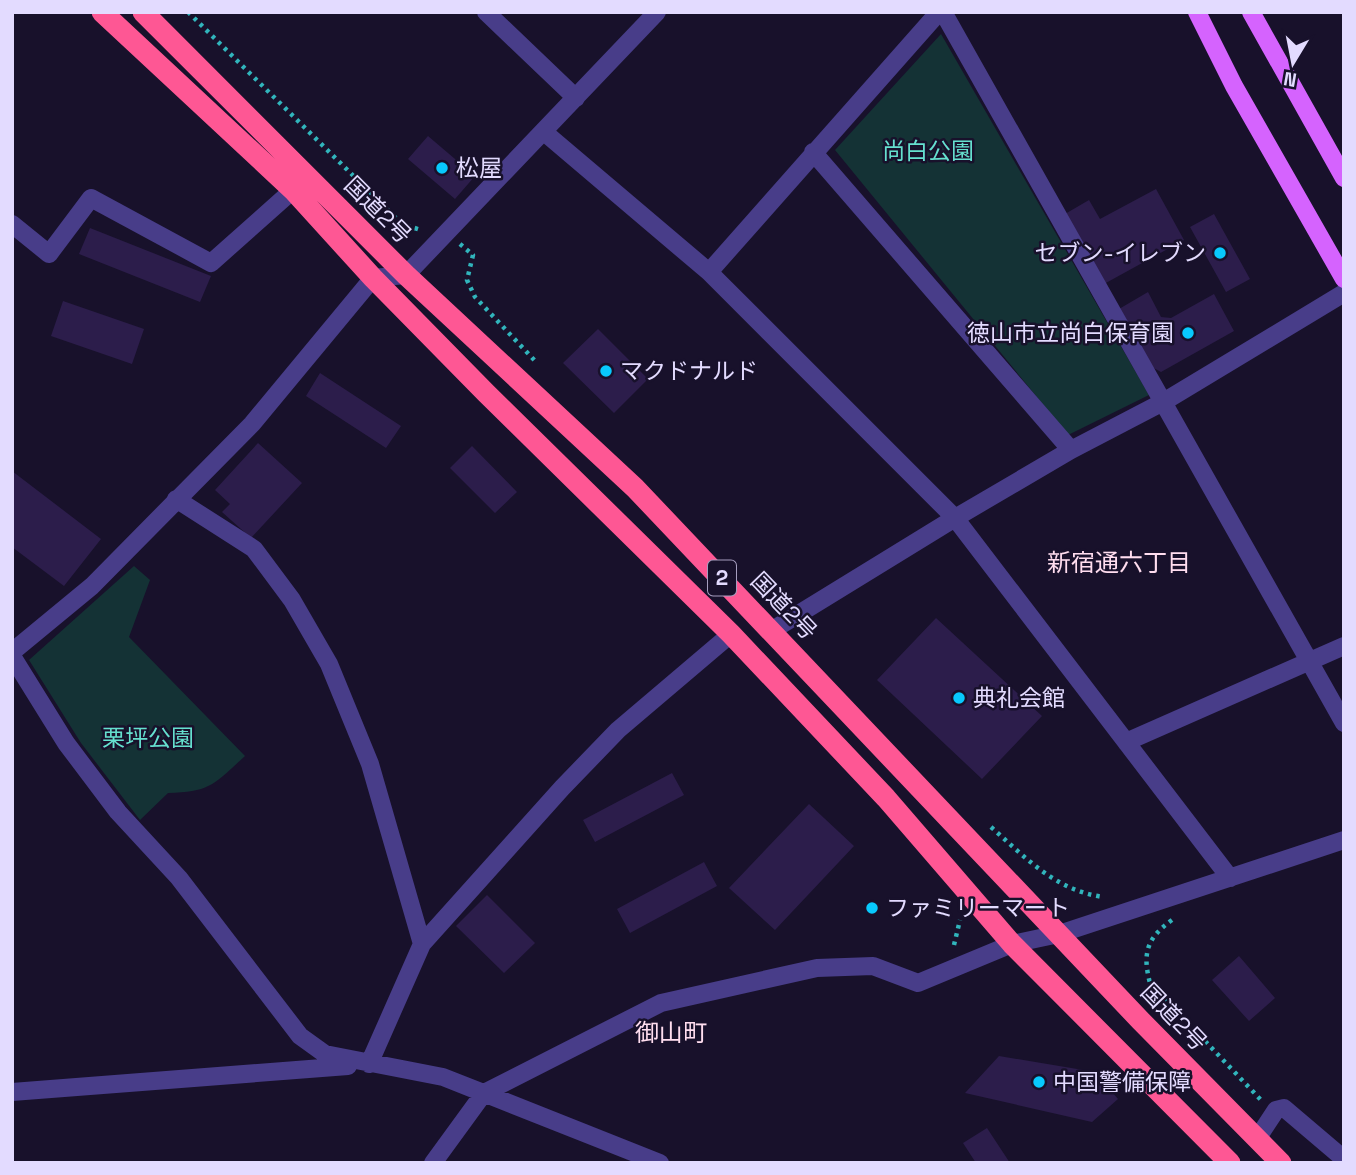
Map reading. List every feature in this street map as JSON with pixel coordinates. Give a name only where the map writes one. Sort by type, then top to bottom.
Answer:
[{"type":"highway","name":"国道2号","points":[[102,12],[293,190],[373,278],[731,634],[886,798],[1012,944],[1230,1163]]},
{"type":"highway","name":"国道2号","points":[[143,12],[406,275],[635,488],[1281,1163]]},
{"type":"main road","points":[[1197,12],[1234,86],[1344,279]]},
{"type":"main road","points":[[1251,12],[1344,178]]},
{"type":"street","points":[[486,12],[576,98]]},
{"type":"street","points":[[657,12],[406,275],[373,278],[252,424],[92,586],[12,654],[66,743],[118,812],[180,878],[300,1036],[325,1054],[369,1065],[443,1077],[660,1163]]},
{"type":"street","points":[[709,272],[813,152],[941,12],[1165,401],[1344,723]]},
{"type":"street","points":[[544,132],[709,272],[955,518],[1230,878]]},
{"type":"street","points":[[813,152],[1071,450]]},
{"type":"street","points":[[12,224],[48,254],[91,198],[211,263],[293,190]]},
{"type":"street","points":[[771,631],[955,518],[1071,450],[1165,401],[1344,293]]},
{"type":"street","points":[[176,499],[254,549],[292,600],[329,664],[370,764],[422,943]]},
{"type":"street","points":[[369,1065],[422,943],[618,730],[731,634]]},
{"type":"street","points":[[1126,742],[1344,646]]},
{"type":"street","points":[[433,1163],[484,1093],[661,1003],[817,968],[873,966],[918,983],[1012,944],[1059,934],[1344,840]]},
{"type":"street","points":[[12,1091],[226,1073],[369,1065]]},
{"type":"street","points":[[1257,1139],[1276,1110],[1283,1108],[1344,1159]]},
{"type":"path","points":[[188,12],[402,224],[415,230],[428,231]]},
{"type":"path","points":[[473,255],[467,280],[475,298],[485,306]]},
{"type":"path","points":[[986,822],[1048,877],[1073,891],[1111,897]]},
{"type":"path","points":[[1155,932],[1146,947],[1145,965],[1150,983],[1269,1108],[1257,1139]]},
{"type":"green space","name":"尚白公園","points":[[941,34],[1149,395],[1068,435],[835,150]]},
{"type":"green space","name":"栗坪公園","points":[[134,566],[150,580],[129,637],[245,756],[211,785],[194,791],[168,793],[140,820],[81,743],[29,660]]},
{"type":"building","name":"松屋","points":[[428,136],[475,176],[455,199],[408,159]]},
{"type":"building","points":[[1156,189],[1184,240],[1104,284],[1065,214],[1089,200],[1100,219]]},
{"type":"building","name":"セブン-イレブン","points":[[1214,214],[1250,279],[1226,292],[1190,227]]},
{"type":"building","points":[[90,228],[211,276],[200,302],[79,254]]},
{"type":"building","points":[[1148,292],[1161,317],[1171,318],[1214,294],[1234,331],[1161,372],[1150,366],[1119,309]]},
{"type":"building","points":[[63,301],[144,329],[132,364],[51,336]]},
{"type":"building","name":"マクドナルド","points":[[598,329],[648,379],[614,413],[563,363]]},
{"type":"building","points":[[320,373],[401,426],[386,448],[306,396]]},
{"type":"building","points":[[258,443],[302,483],[251,538],[222,512],[230,504],[215,490]]},
{"type":"building","points":[[472,446],[517,492],[495,513],[450,468]]},
{"type":"building","points":[[12,471],[101,539],[64,586],[12,547]]},
{"type":"building","name":"典礼会館","points":[[936,618],[1042,716],[982,779],[877,680]]},
{"type":"building","points":[[672,773],[684,795],[595,842],[583,820]]},
{"type":"building","points":[[809,804],[854,846],[775,930],[729,888]]},
{"type":"building","points":[[704,862],[717,886],[630,933],[617,909]]},
{"type":"building","points":[[487,895],[535,943],[504,973],[456,926]]},
{"type":"building","points":[[1239,956],[1275,998],[1249,1021],[1212,980]]},
{"type":"building","name":"中国警備保障","points":[[999,1056],[1095,1072],[1118,1099],[1092,1122],[965,1093]]},
{"type":"building","points":[[987,1128],[1010,1163],[976,1163],[963,1143]]},
{"type":"place","name":"松屋","points":[[442,168]]},
{"type":"place","name":"セブン-イレブン","points":[[1220,253]]},
{"type":"place","name":"徳山市立尚白保育園","points":[[1188,333]]},
{"type":"place","name":"マクドナルド","points":[[606,371]]},
{"type":"place","name":"典礼会館","points":[[959,698]]},
{"type":"place","name":"ファミリーマート","points":[[872,908]]},
{"type":"place","name":"中国警備保障","points":[[1039,1082]]},
{"type":"district","name":"新宿通六丁目","points":[[1119,563]]},
{"type":"district","name":"御山町","points":[[671,1033]]}]
